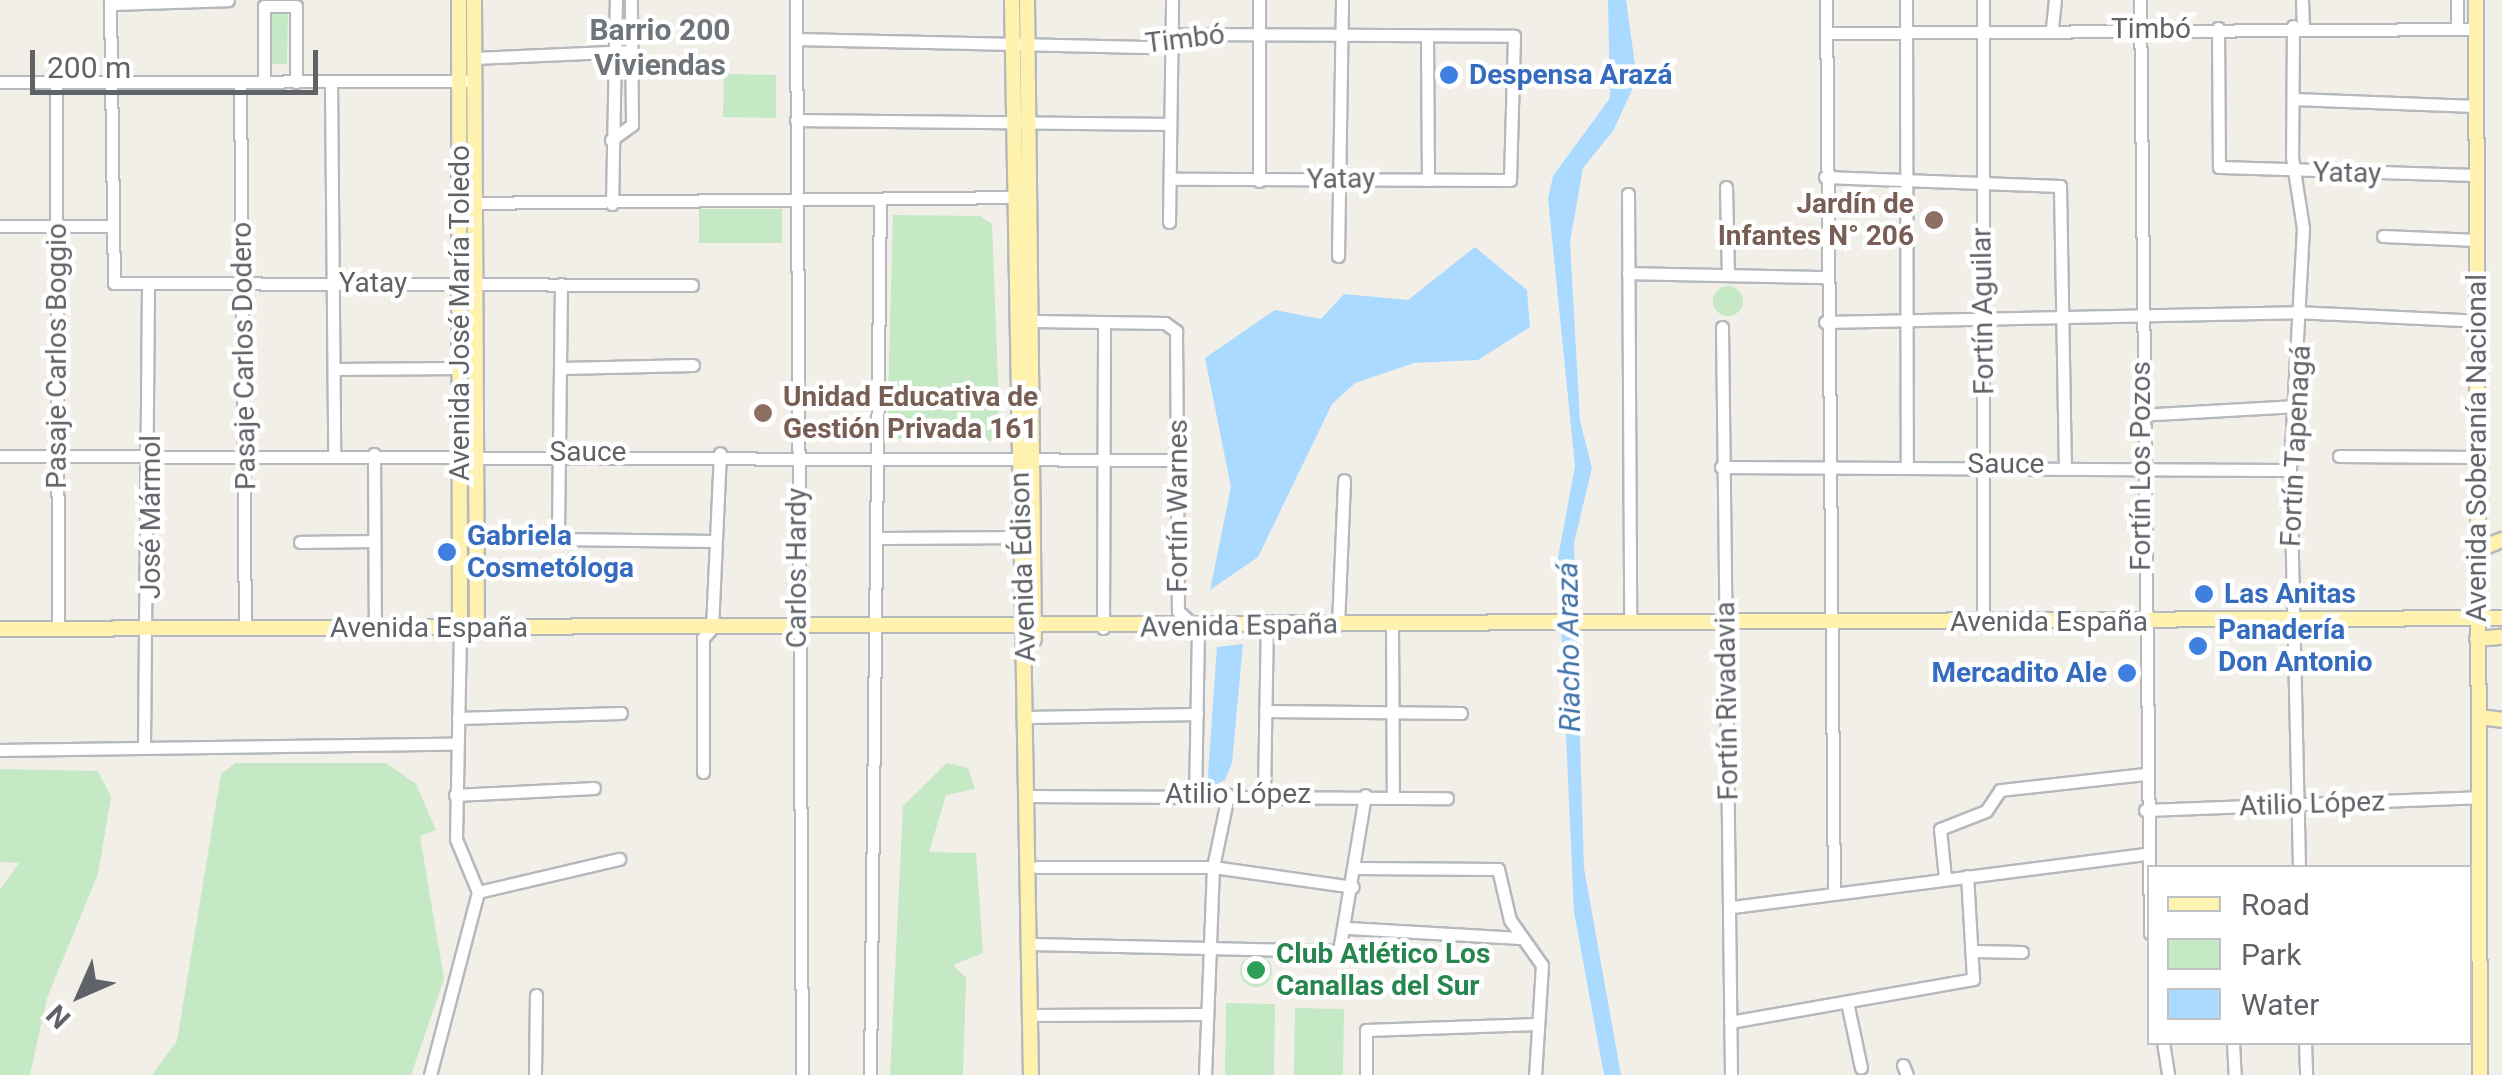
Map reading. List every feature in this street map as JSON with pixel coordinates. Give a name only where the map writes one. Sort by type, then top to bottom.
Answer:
[{"type":"main road","name":"Avenida José María Toledo","points":[[459,0],[466,81],[467,203],[467,452],[460,627]]},
{"type":"main road","name":"Avenida José María Toledo","points":[[466,81],[474,58],[474,0]]},
{"type":"main road","name":"Avenida Édison","points":[[1012,0],[1025,197],[1034,1075]]},
{"type":"main road","name":"Avenida Édison","points":[[1022,124],[1027,0]]},
{"type":"main road","name":"Avenida Soberanía Nacional","points":[[2476,0],[2479,797],[2475,913],[2480,1075]]},
{"type":"main road","name":"Avenida Édison","points":[[1025,197],[1035,322],[1026,455]]},
{"type":"main road","name":"Avenida José María Toledo","points":[[467,283],[460,368],[477,627]]},
{"type":"main road","points":[[2478,550],[2502,540]]},
{"type":"main road","name":"Avenida España","points":[[0,629],[798,625],[1029,631],[1584,619],[1726,624],[2502,618]]},
{"type":"main road","points":[[2477,639],[2502,637]]},
{"type":"main road","points":[[2479,717],[2502,720]]},
{"type":"main road","name":"Avenida Édison","points":[[1031,796],[1037,867],[1034,1075]]},
{"type":"street","points":[[0,226],[112,226],[110,2],[228,0]]},
{"type":"street","points":[[616,0],[625,51]]},
{"type":"street","points":[[612,204],[612,140],[631,0]]},
{"type":"street","name":"Carlos Hardy","points":[[796,0],[802,1075]]},
{"type":"street","points":[[1169,222],[1172,0]]},
{"type":"street","points":[[1258,0],[1259,182]]},
{"type":"street","points":[[1338,256],[1342,0]]},
{"type":"street","points":[[1826,0],[1825,322],[1834,893]]},
{"type":"street","points":[[1906,0],[1906,463]]},
{"type":"street","name":"Fortín Aguilar","points":[[1982,0],[1983,622]]},
{"type":"street","points":[[2052,28],[2055,0]]},
{"type":"street","name":"Fortín Los Pozos","points":[[2140,0],[2145,30],[2139,415],[2147,894]]},
{"type":"street","name":"Fortín Tapenagá","points":[[2298,865],[2290,470],[2304,316],[2300,173],[2293,99],[2302,0]]},
{"type":"street","points":[[2457,0],[2457,28]]},
{"type":"street","points":[[264,82],[264,6],[296,6],[296,82]]},
{"type":"street","name":"Timbó","points":[[1826,34],[2298,26],[2476,29]]},
{"type":"street","name":"Yatay","points":[[2218,28],[2219,167],[2300,173],[2476,176]]},
{"type":"street","name":"Timbó","points":[[796,39],[1012,38],[1028,44],[1156,47],[1172,38],[1259,32],[1427,38],[1514,36],[1510,180]]},
{"type":"street","points":[[1427,38],[1428,180]]},
{"type":"street","points":[[474,58],[625,51]]},
{"type":"street","points":[[0,82],[466,81]]},
{"type":"street","name":"Pasaje Carlos Boggio","points":[[56,82],[58,629]]},
{"type":"street","name":"Pasaje Carlos Dodero","points":[[240,82],[245,629]]},
{"type":"street","points":[[331,82],[334,454]]},
{"type":"street","points":[[2293,99],[2476,106]]},
{"type":"street","points":[[796,120],[1168,124]]},
{"type":"street","name":"Yatay","points":[[1172,179],[1259,182],[1340,176],[1510,180]]},
{"type":"street","points":[[1824,177],[1907,177],[2060,186],[2065,464]]},
{"type":"street","points":[[1726,187],[1728,275]]},
{"type":"street","points":[[1628,194],[1630,620]]},
{"type":"street","points":[[467,203],[1025,197]]},
{"type":"street","points":[[870,1075],[882,538],[880,200]]},
{"type":"street","name":"Yatay","points":[[112,226],[114,282],[692,284]]},
{"type":"street","points":[[2383,236],[2477,240]]},
{"type":"street","points":[[1628,272],[1825,278]]},
{"type":"street","name":"José Mármol","points":[[144,747],[139,648],[151,629],[148,283]]},
{"type":"street","points":[[560,284],[563,368],[558,540],[713,541]]},
{"type":"street","points":[[1825,322],[2304,316],[2477,322]]},
{"type":"street","points":[[1035,322],[1104,322],[1103,628]]},
{"type":"street","name":"Fortín Warnes","points":[[1104,322],[1166,323],[1176,331],[1178,610],[1198,628],[1194,793]]},
{"type":"street","name":"Fortín Rivadavia","points":[[1722,328],[1721,467],[1732,907],[1730,1075]]},
{"type":"street","points":[[563,368],[693,365]]},
{"type":"street","points":[[334,369],[460,368]]},
{"type":"street","points":[[2139,415],[2296,406]]},
{"type":"street","points":[[703,772],[703,638],[712,628],[720,452]]},
{"type":"street","name":"Sauce","points":[[0,456],[720,452],[1177,460]]},
{"type":"street","points":[[374,454],[375,628]]},
{"type":"street","points":[[2339,456],[2478,457]]},
{"type":"street","name":"Sauce","points":[[1721,467],[1827,462],[2290,470]]},
{"type":"street","points":[[1338,625],[1344,480]]},
{"type":"street","points":[[882,538],[1027,537]]},
{"type":"street","points":[[300,542],[373,541]]},
{"type":"street","points":[[1392,624],[1393,794]]},
{"type":"street","points":[[1264,792],[1267,625]]},
{"type":"street","points":[[430,1075],[478,892],[456,839],[460,627]]},
{"type":"street","points":[[1265,711],[1460,713]]},
{"type":"street","points":[[458,718],[621,713]]},
{"type":"street","points":[[1031,716],[1197,714]]},
{"type":"street","points":[[0,750],[458,744]]},
{"type":"street","points":[[1945,878],[1940,829],[1986,811],[2000,790],[2144,774]]},
{"type":"street","points":[[455,795],[594,788]]},
{"type":"street","name":"Atilio López","points":[[1031,796],[1264,792],[1447,798]]},
{"type":"street","points":[[1205,1075],[1207,944],[1213,867],[1228,794]]},
{"type":"street","points":[[1034,944],[1345,948],[1365,795]]},
{"type":"street","name":"Atilio López","points":[[2145,810],[2479,797]]},
{"type":"street","points":[[1732,907],[2144,854]]},
{"type":"street","points":[[478,892],[619,859]]},
{"type":"street","points":[[1037,867],[1213,867],[1354,887]]},
{"type":"street","points":[[1356,868],[1498,869],[1520,938],[1542,965],[1535,1075]]},
{"type":"street","points":[[1730,1022],[1974,979],[1968,876]]},
{"type":"street","points":[[1348,928],[1520,938]]},
{"type":"street","points":[[1975,952],[2022,952]]},
{"type":"street","points":[[535,1075],[536,995]]},
{"type":"street","points":[[1847,1002],[1862,1068]]},
{"type":"street","points":[[1037,1015],[1205,1014]]},
{"type":"street","points":[[1366,1075],[1366,1030],[1537,1024]]},
{"type":"street","points":[[2163,1045],[2168,1075]]},
{"type":"street","points":[[2232,1045],[2235,1075]]},
{"type":"street","points":[[2305,1045],[2306,1075]]},
{"type":"green space","points":[[269,12],[288,12],[287,64],[268,64]]},
{"type":"green space","points":[[724,74],[776,75],[776,118],[723,117]]},
{"type":"green space","points":[[699,209],[782,209],[782,243],[699,243]]},
{"type":"green space","points":[[893,215],[980,216],[992,224],[1000,434],[992,441],[887,438]]},
{"type":"green space","points":[[1728,286],[1742,295],[1743,301],[1734,315],[1728,316],[1714,307],[1713,301],[1722,287]]},
{"type":"green space","points":[[464,463],[469,463],[471,603],[465,603]]},
{"type":"green space","points":[[236,763],[386,763],[416,784],[436,830],[420,836],[444,979],[411,1075],[152,1075],[177,1041],[221,774]]},
{"type":"green space","points":[[947,763],[968,768],[975,789],[946,795],[929,852],[976,853],[983,953],[953,965],[966,978],[963,1075],[890,1075],[903,806]]},
{"type":"green space","points":[[0,769],[98,771],[111,797],[98,874],[47,998],[30,1075],[0,1075],[0,890],[19,863],[0,862]]},
{"type":"green space","name":"Club Atlético Los Canallas del Sur","points":[[1256,955],[1267,960],[1272,971],[1267,982],[1256,987],[1245,982],[1240,971],[1245,960]]},
{"type":"green space","points":[[1226,1003],[1275,1004],[1274,1075],[1225,1075]]},
{"type":"green space","points":[[1295,1008],[1344,1009],[1343,1075],[1294,1075]]},
{"type":"water","name":"Riacho Arazá","points":[[1608,0],[1626,0],[1637,79],[1613,131],[1583,168],[1570,242],[1580,421],[1592,468],[1574,543],[1584,868],[1621,1075],[1604,1075],[1574,912],[1558,558],[1575,466],[1548,199],[1553,176],[1610,98]]},
{"type":"water","points":[[1475,247],[1527,290],[1530,327],[1478,360],[1414,363],[1355,383],[1332,404],[1258,557],[1210,590],[1231,487],[1205,358],[1275,310],[1321,319],[1344,294],[1408,300]]},
{"type":"water","points":[[1243,644],[1232,763],[1225,780],[1207,789],[1217,647]]},
{"type":"place","name":"Despensa Arazá","points":[[1449,75]]},
{"type":"place","name":"Jardín de Infantes N° 206","points":[[1934,220]]},
{"type":"place","name":"Unidad Educativa de Gestión Privada 161","points":[[763,413]]},
{"type":"place","name":"Gabriela Cosmetóloga","points":[[447,552]]},
{"type":"place","name":"Las Anitas","points":[[2204,594]]},
{"type":"place","name":"Panadería Don Antonio","points":[[2198,646]]},
{"type":"place","name":"Mercadito Ale","points":[[2127,673]]},
{"type":"place","name":"Club Atlético Los Canallas del Sur","points":[[1256,970]]},
{"type":"district","name":"Barrio 200 Viviendas","points":[[660,47]]}]
